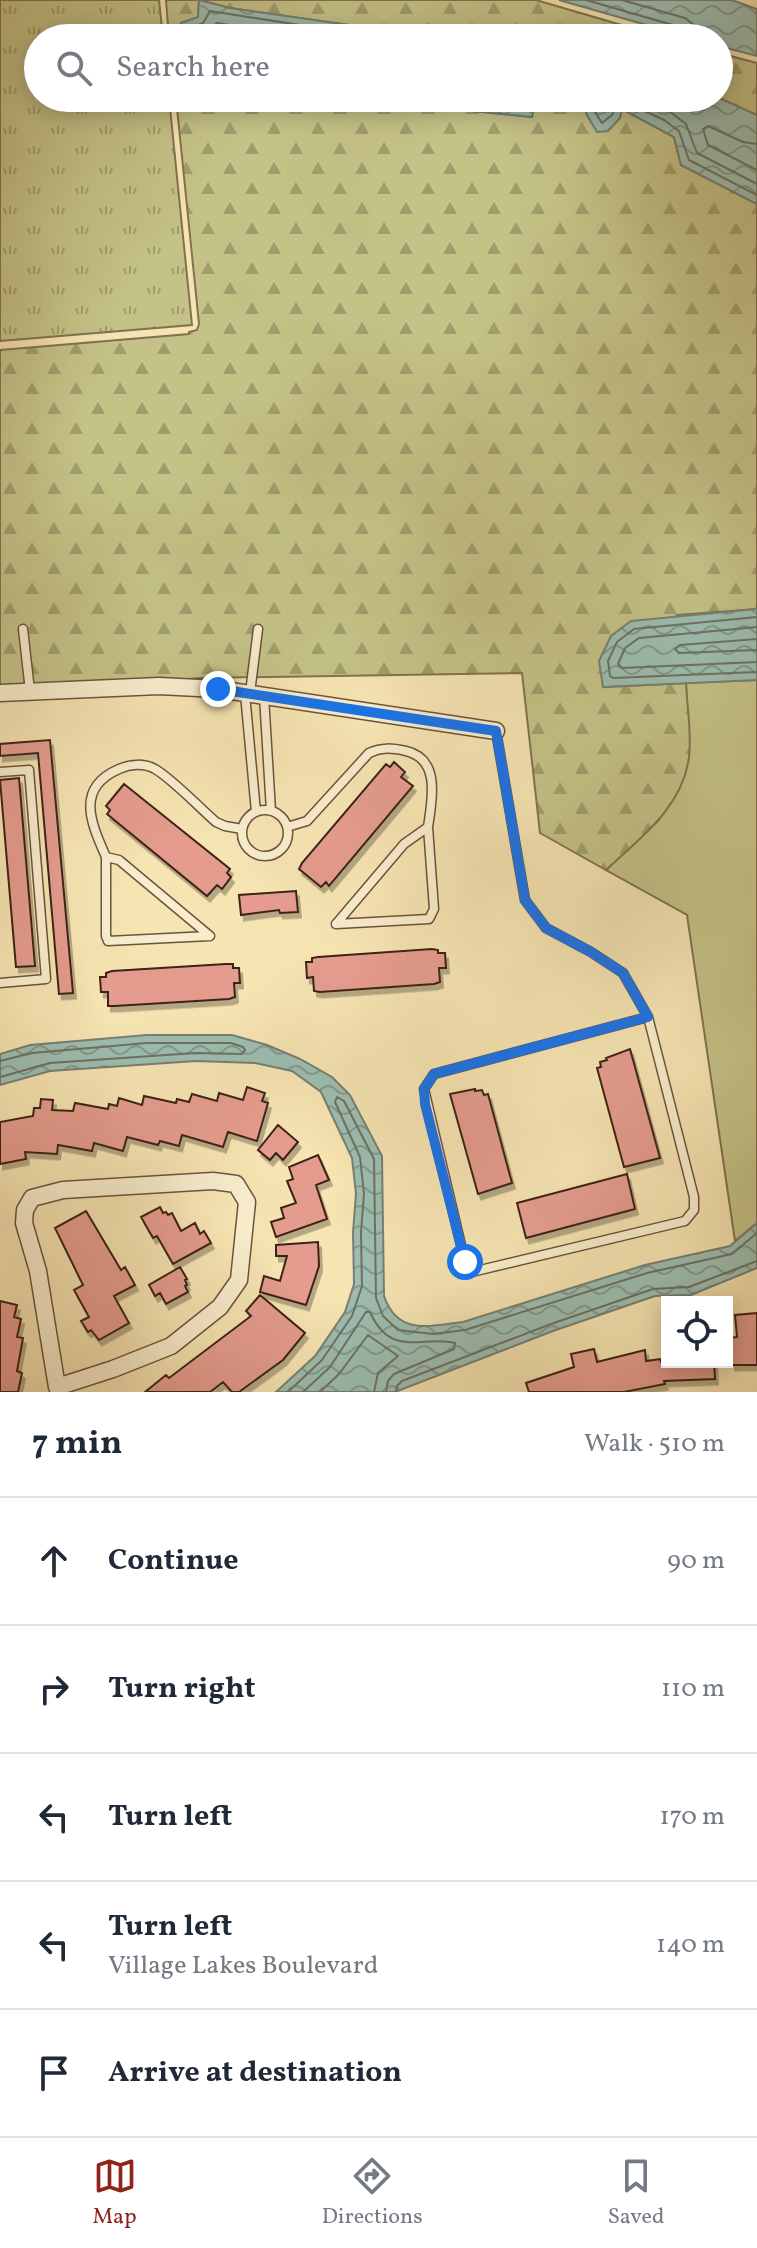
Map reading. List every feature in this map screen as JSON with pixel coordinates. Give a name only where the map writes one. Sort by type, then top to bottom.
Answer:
[{"type":"street","points":[[0,693],[159,686],[253,695],[496,731]]},
{"type":"street","points":[[213,1181],[236,1184],[247,1202],[239,1280],[220,1307],[171,1346],[56,1389],[38,1271],[24,1223],[25,1210],[32,1198],[63,1190],[133,1185],[213,1181]]},
{"type":"lane","points":[[23,629],[30,691]]},
{"type":"lane","points":[[256,812],[253,695],[258,629]]},
{"type":"lane","points":[[253,695],[271,811]]},
{"type":"lane","points":[[496,731],[525,900],[546,928],[623,973],[648,1017],[694,1197],[694,1210],[685,1221],[476,1271],[465,1262],[424,1089],[434,1074],[648,1017]]},
{"type":"lane","points":[[287,827],[307,821],[369,753],[379,748],[413,752],[427,765],[432,777],[428,827],[434,909],[429,919],[336,924],[404,844],[428,827]]},
{"type":"lane","points":[[106,857],[119,860],[210,936],[108,941],[106,857],[93,828],[91,796],[98,782],[108,773],[130,764],[155,768],[216,822],[242,829]]},
{"type":"lane","points":[[0,772],[29,770],[46,979],[0,983]]},
{"type":"lane","points":[[271,811],[284,820],[286,842],[270,856],[255,854],[244,844],[242,829],[256,812],[271,811]]},
{"type":"green space","points":[[0,0],[159,0],[162,24],[24,24],[24,112],[170,112],[192,325],[0,341]]},
{"type":"green space","points":[[166,0],[199,0],[198,18],[181,24],[168,24]]},
{"type":"green space","points":[[199,0],[536,0],[618,24],[342,24],[230,8]]},
{"type":"green space","points":[[733,57],[757,63],[757,115],[733,104]]},
{"type":"green space","points":[[177,112],[482,112],[532,117],[533,112],[586,112],[587,115],[620,118],[621,112],[628,112],[674,137],[681,165],[757,204],[757,609],[677,615],[604,687],[686,683],[690,739],[685,775],[669,806],[646,833],[606,870],[540,833],[522,673],[199,678],[0,695],[0,350],[189,334],[197,330],[199,324]]},
{"type":"green space","points":[[757,680],[757,1223],[735,1241],[687,915],[606,870],[659,820],[689,757],[686,683]]},
{"type":"water","points":[[199,0],[230,8],[342,24],[181,24],[198,17]]},
{"type":"water","points":[[559,0],[732,0],[757,9],[757,56],[733,50],[733,24],[643,24]]},
{"type":"water","points":[[733,104],[757,115],[757,204],[681,165],[674,137],[628,112],[733,112]]},
{"type":"water","points":[[482,112],[533,112],[532,117]]},
{"type":"water","points":[[586,112],[621,112],[608,131],[597,132]]},
{"type":"water","points":[[757,609],[757,680],[603,687],[599,661],[611,636],[631,621]]},
{"type":"water","points":[[147,1035],[232,1035],[267,1045],[332,1077],[350,1095],[382,1156],[384,1296],[397,1318],[406,1323],[427,1326],[463,1322],[645,1265],[730,1246],[757,1223],[757,1268],[691,1295],[655,1296],[553,1331],[395,1392],[276,1392],[315,1356],[345,1312],[354,1284],[356,1194],[352,1158],[321,1092],[292,1071],[255,1063],[196,1061],[50,1071],[0,1085],[0,1054],[30,1045]]},
{"type":"building","points":[[50,740],[73,993],[59,994],[38,753],[0,756],[0,744]]},
{"type":"building","points":[[394,762],[405,772],[401,777],[413,786],[329,886],[326,882],[321,887],[299,869],[302,863],[386,764],[390,767]]},
{"type":"building","points":[[19,778],[35,966],[16,967],[0,780]]},
{"type":"building","points":[[124,784],[230,869],[227,873],[231,877],[222,889],[217,885],[207,896],[107,814],[110,810],[106,806]]},
{"type":"building","points":[[296,891],[298,912],[280,913],[279,910],[241,915],[239,895]]},
{"type":"building","points":[[432,949],[445,953],[446,968],[439,968],[440,982],[434,984],[320,992],[314,991],[313,977],[307,978],[306,962],[312,962],[312,958]]},
{"type":"building","points":[[233,964],[233,968],[239,968],[240,983],[234,983],[235,997],[229,999],[108,1006],[108,992],[101,992],[100,977],[106,977],[106,973],[112,971]]},
{"type":"building","points":[[630,1049],[660,1158],[624,1167],[597,1068],[606,1058]]},
{"type":"building","points":[[247,1087],[265,1093],[262,1101],[268,1103],[257,1141],[228,1132],[223,1147],[182,1135],[179,1146],[160,1141],[158,1145],[127,1137],[123,1151],[94,1143],[92,1151],[58,1145],[57,1154],[25,1152],[26,1159],[0,1164],[0,1122],[33,1116],[34,1108],[40,1108],[41,1099],[53,1100],[52,1110],[73,1111],[75,1103],[108,1109],[109,1104],[117,1106],[119,1098],[142,1105],[144,1096],[176,1103],[177,1099],[189,1102],[192,1094],[217,1101],[219,1093],[243,1100]]},
{"type":"building","points":[[475,1089],[488,1094],[512,1183],[478,1194],[450,1094]]},
{"type":"building","points":[[278,1125],[298,1142],[283,1160],[276,1153],[270,1160],[258,1150]]},
{"type":"building","points":[[318,1155],[329,1180],[316,1185],[327,1219],[276,1237],[271,1222],[284,1218],[281,1208],[296,1203],[287,1181],[293,1179],[289,1167]]},
{"type":"building","points":[[627,1174],[635,1209],[526,1238],[517,1203]]},
{"type":"building","points":[[160,1207],[163,1213],[172,1213],[181,1231],[195,1223],[200,1234],[204,1231],[211,1243],[173,1264],[157,1236],[153,1238],[141,1217]]},
{"type":"building","points":[[86,1211],[121,1270],[125,1267],[135,1285],[114,1296],[129,1323],[99,1340],[91,1330],[88,1332],[81,1321],[89,1317],[74,1290],[83,1285],[55,1228]]},
{"type":"building","points":[[318,1242],[319,1266],[306,1305],[260,1292],[264,1276],[280,1281],[287,1256],[276,1256],[276,1245]]},
{"type":"building","points":[[180,1267],[187,1279],[185,1286],[188,1292],[166,1304],[160,1293],[155,1296],[149,1285]]},
{"type":"building","points":[[260,1295],[305,1333],[283,1360],[239,1392],[232,1392],[223,1382],[210,1392],[145,1392],[166,1375],[169,1378],[251,1316],[246,1311]]},
{"type":"building","points":[[0,1301],[17,1305],[14,1317],[21,1319],[17,1337],[23,1338],[17,1371],[22,1373],[18,1392],[0,1392]]},
{"type":"building","points":[[757,1313],[757,1365],[733,1365],[733,1338],[737,1337],[735,1315]]},
{"type":"building","points":[[594,1349],[597,1362],[645,1350],[646,1361],[660,1359],[661,1368],[714,1368],[715,1379],[664,1381],[665,1384],[624,1392],[529,1392],[526,1383],[574,1367],[571,1354]]},
{"type":"route","points":[[218,689],[496,731],[525,900],[546,928],[623,973],[648,1017],[434,1074],[424,1089],[425,1104],[465,1262]]}]
